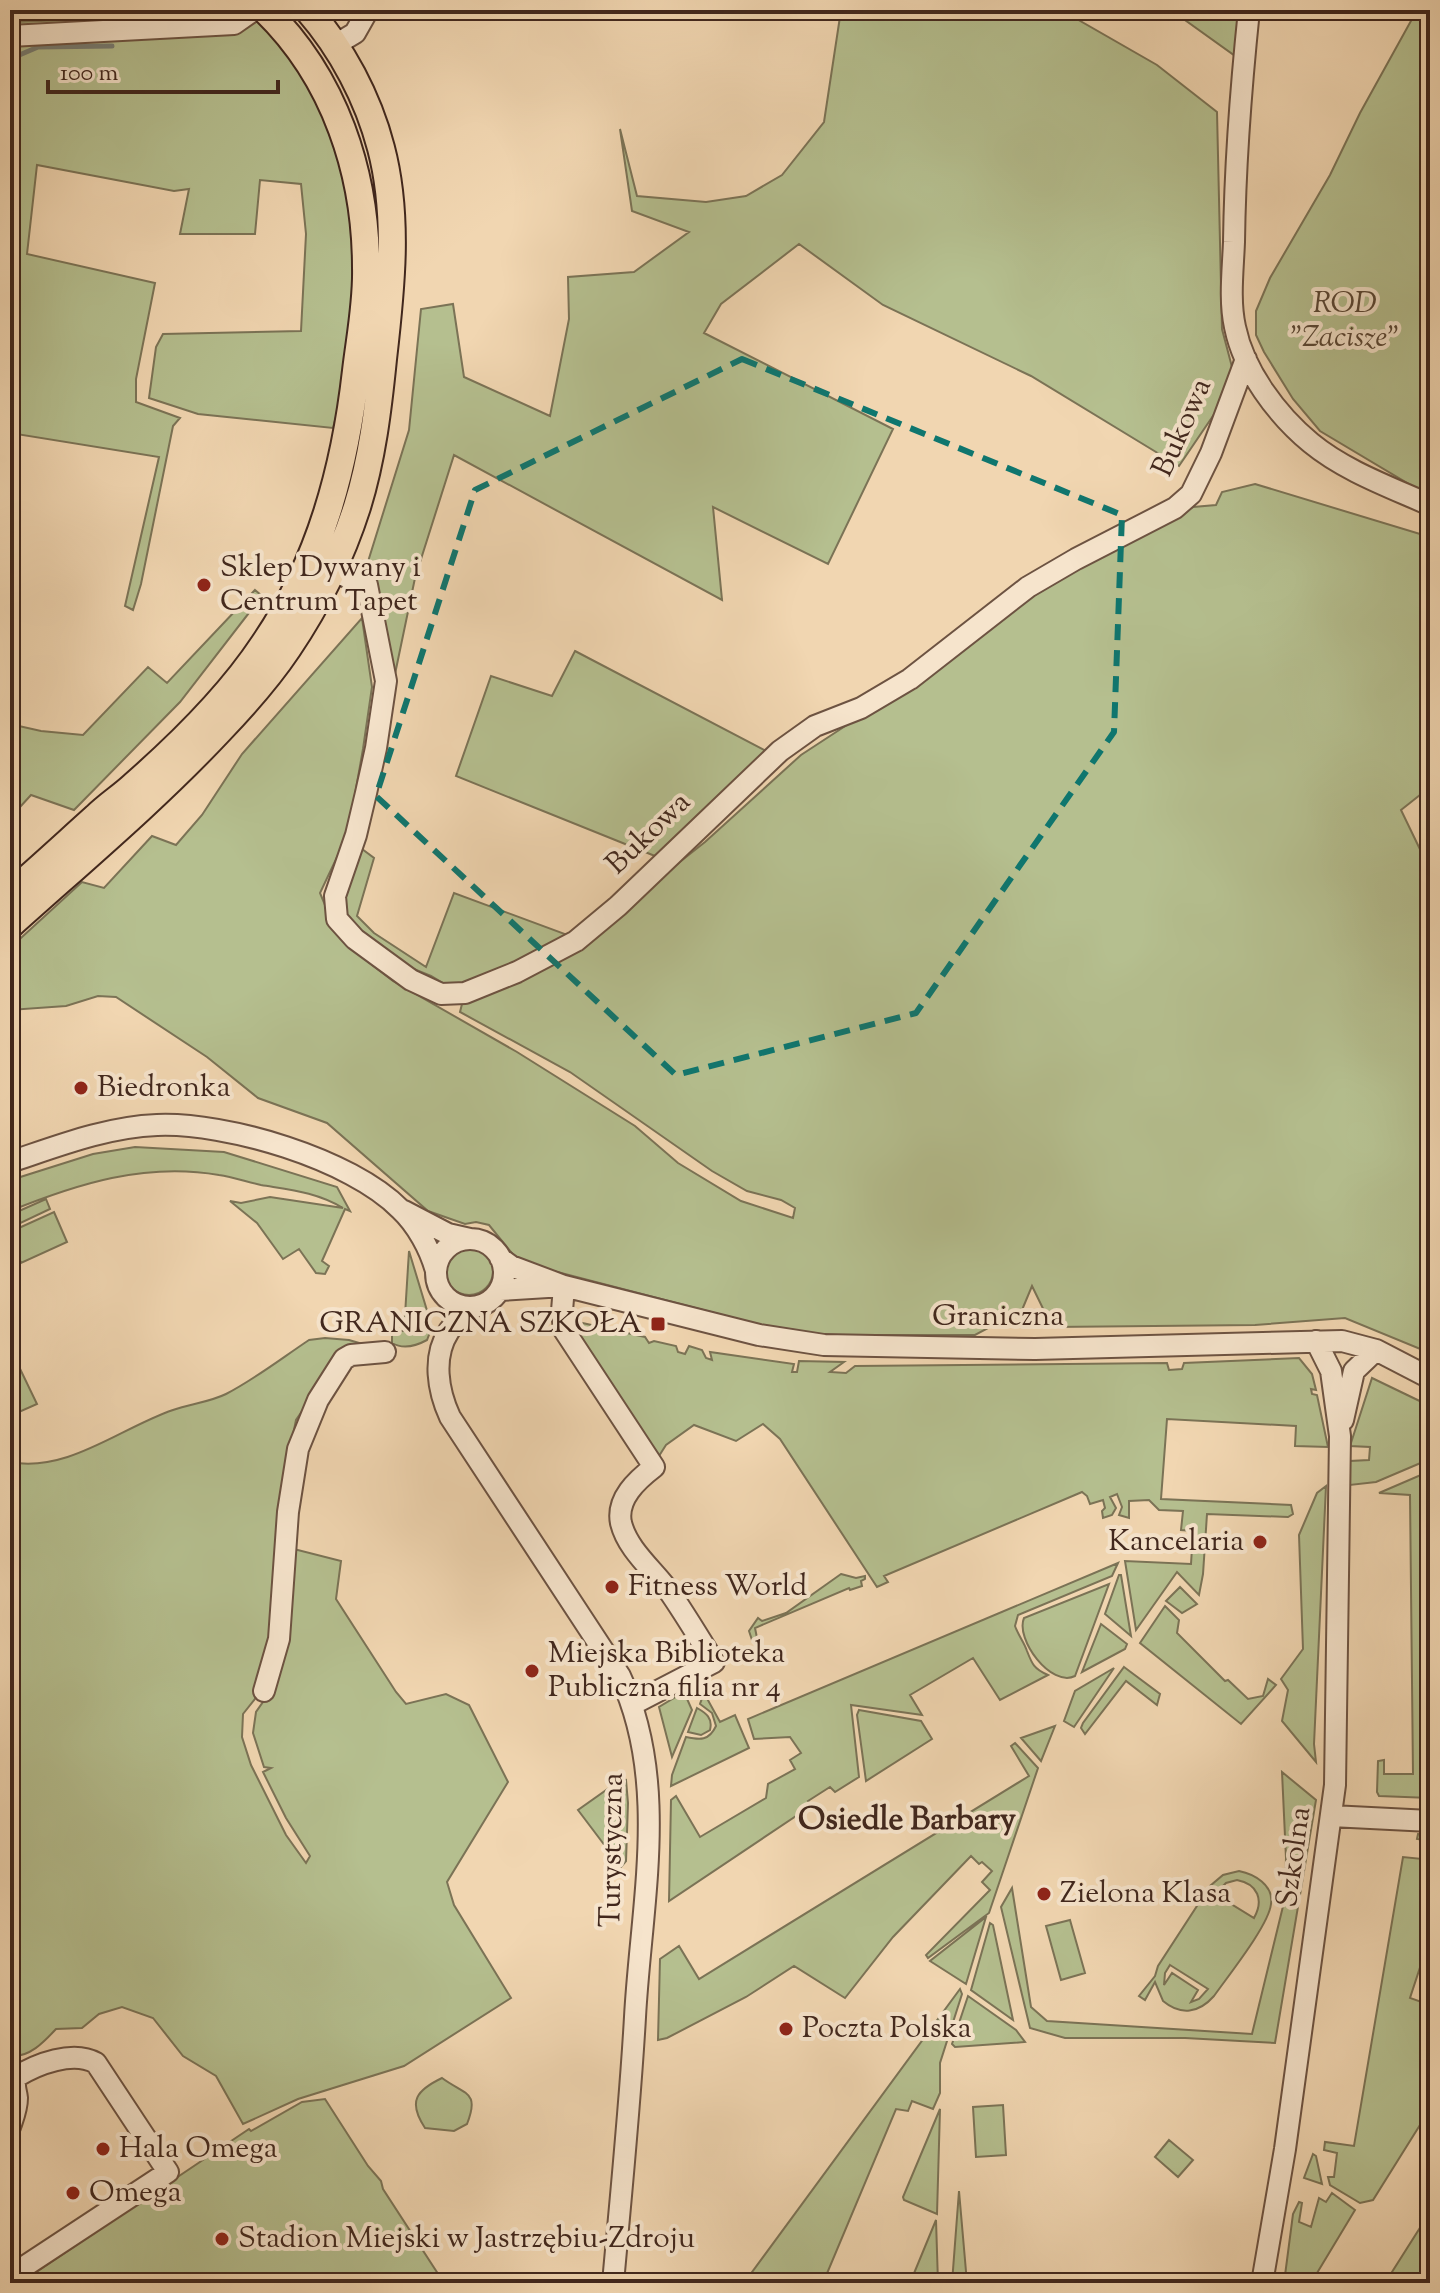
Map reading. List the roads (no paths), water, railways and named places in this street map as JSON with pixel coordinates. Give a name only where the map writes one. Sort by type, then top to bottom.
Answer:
[{"type":"main road","points":[[10,894],[187,735],[263,647],[296,590],[336,488],[346,443],[367,271],[360,189],[344,133],[327,95],[293,41],[265,10]]},
{"type":"main road","points":[[10,925],[183,769],[245,703],[286,651],[332,571],[357,506],[372,442],[387,324],[391,219],[381,148],[358,86],[335,45],[308,10]]},
{"type":"street","points":[[10,36],[234,24],[254,10]]},
{"type":"street","points":[[335,45],[355,33],[368,10]]},
{"type":"street","points":[[1249,10],[1234,211],[1233,292],[1235,327],[1246,359],[1262,387],[1311,443],[1351,468],[1430,505]]},
{"type":"street","name":"Bukowa","points":[[332,571],[367,585],[386,681],[366,793],[356,835],[335,896],[337,919],[364,947],[411,980],[441,994],[465,993],[539,962],[576,941],[618,906],[780,751],[815,726],[861,708],[910,679],[1028,587],[1175,508],[1191,494],[1211,453],[1246,359]]},
{"type":"street","points":[[10,1162],[115,1130],[156,1125],[194,1126],[235,1134],[317,1158],[348,1172],[401,1209],[448,1234],[474,1240],[493,1249],[504,1268],[500,1290],[482,1305],[471,1307],[460,1306],[442,1293],[431,1252],[401,1209]]},
{"type":"street","points":[[436,1271],[439,1261],[453,1244],[474,1240]]},
{"type":"street","name":"Graniczna","points":[[500,1258],[511,1266],[564,1286],[759,1335],[824,1345],[1035,1349],[1316,1341],[1357,1343],[1430,1378]]},
{"type":"street","points":[[564,1286],[564,1330],[654,1467],[638,1479],[622,1501],[621,1523],[638,1554],[671,1593],[714,1662],[633,1704]]},
{"type":"street","name":"Graniczna","points":[[500,1290],[564,1286]]},
{"type":"street","name":"Turystyczna","points":[[442,1293],[448,1332]]},
{"type":"street","name":"Turystyczna","points":[[471,1307],[448,1332],[440,1355],[438,1385],[450,1417],[620,1676],[633,1704],[645,1760],[650,1844],[613,2283]]},
{"type":"street","name":"Szkolna","points":[[1262,2283],[1285,2149],[1335,1785],[1340,1436],[1331,1371],[1316,1341]]},
{"type":"street","name":"Szkolna","points":[[1340,1436],[1354,1371],[1376,1350]]},
{"type":"street","points":[[264,1691],[279,1639],[288,1512],[298,1449],[318,1400],[344,1359],[351,1355],[385,1352]]},
{"type":"street","points":[[1331,1816],[1430,1821]]},
{"type":"street","points":[[10,2127],[16,2109],[17,2094],[13,2085],[16,2077],[30,2068],[87,2058],[96,2063],[168,2172],[10,2276]]},
{"type":"waterway","points":[[10,59],[38,47],[112,46]]},
{"type":"place","name":"Sklep Dywany i Centrum Tapet","points":[[204,585]]},
{"type":"place","name":"Biedronka","points":[[81,1088]]},
{"type":"place","name":"GRANICZNA SZKOŁA","points":[[658,1324]]},
{"type":"place","name":"Kancelaria","points":[[1260,1542]]},
{"type":"place","name":"Fitness World","points":[[612,1587]]},
{"type":"place","name":"Miejska Biblioteka Publiczna filia nr 4","points":[[532,1671]]},
{"type":"place","name":"Zielona Klasa","points":[[1044,1894]]},
{"type":"place","name":"Poczta Polska","points":[[786,2029]]},
{"type":"place","name":"Hala Omega","points":[[103,2149]]},
{"type":"place","name":"Omega","points":[[73,2193]]},
{"type":"place","name":"Stadion Miejski w Jastrzębiu-Zdroju","points":[[222,2239]]},
{"type":"district","name":"Osiedle Barbary","points":[[907,1821]]},
{"type":"park label","name":"ROD \"Zacisze\"","points":[[1345,321]]}]
